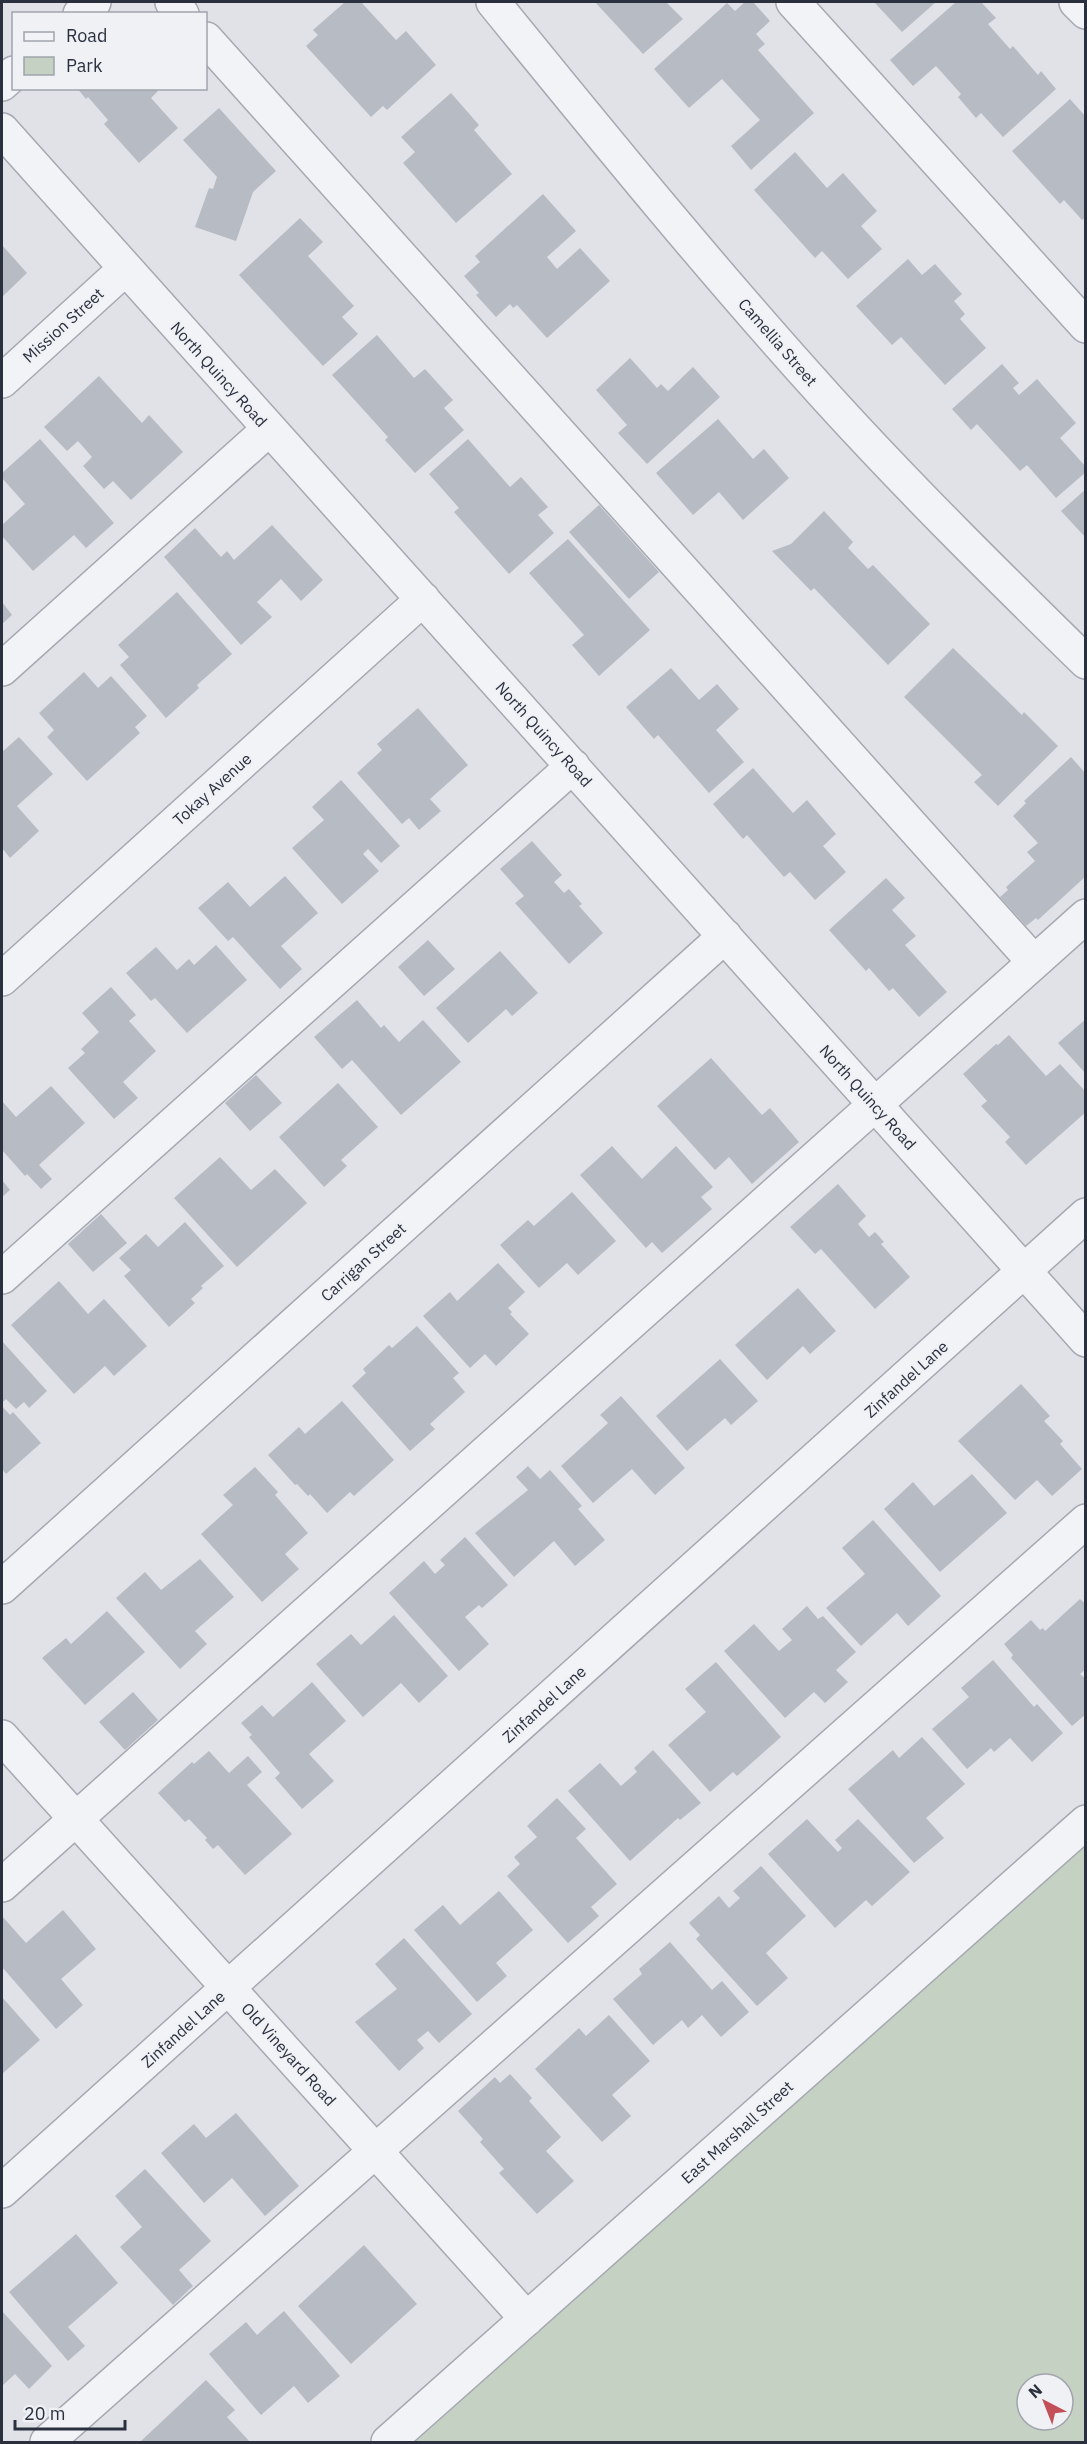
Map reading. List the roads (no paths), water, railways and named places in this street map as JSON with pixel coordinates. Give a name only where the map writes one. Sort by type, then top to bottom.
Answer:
[{"type":"street","name":"Camellia Street","points":[[493,2],[635,177],[793,360],[944,521],[1086,662]]},
{"type":"street","points":[[793,2],[1086,326]]},
{"type":"street","points":[[1076,2],[1086,12]]},
{"type":"street","points":[[207,40],[1034,962]]},
{"type":"street","name":"North Quincy Road","points":[[2,130],[1086,1340]]},
{"type":"street","name":"Mission Street","points":[[2,381],[125,269]]},
{"type":"street","points":[[2,669],[268,429]]},
{"type":"street","name":"Tokay Avenue","points":[[2,979],[423,599]]},
{"type":"street","points":[[2,1277],[573,766]]},
{"type":"street","points":[[2,1885],[1086,916]]},
{"type":"street","name":"Carrigan Street","points":[[2,1587],[725,936]]},
{"type":"street","name":"Zinfandel Lane","points":[[2,2191],[1086,1215]]},
{"type":"street","points":[[47,2442],[1086,1521]]},
{"type":"street","name":"Old Vineyard Road","points":[[2,1737],[527,2319]]},
{"type":"street","name":"East Marshall Street","points":[[388,2442],[1086,1822]]}]
